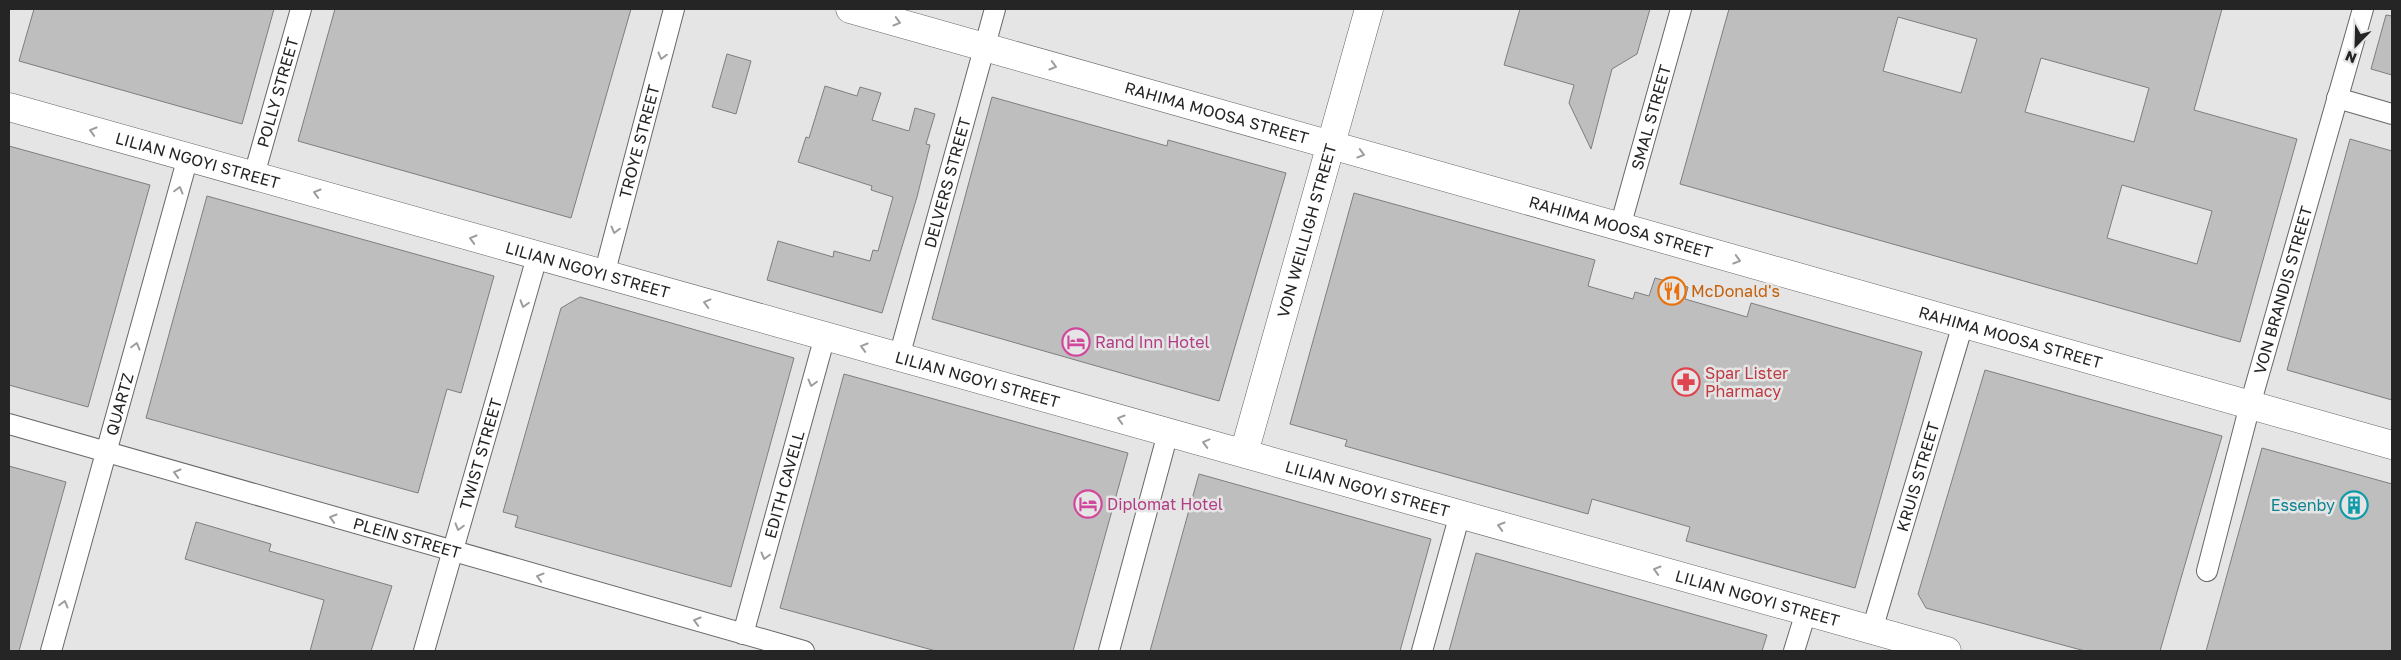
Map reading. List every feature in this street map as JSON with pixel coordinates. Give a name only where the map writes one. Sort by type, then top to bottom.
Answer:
[{"type":"street","name":"POLLY STREET","points":[[254,175],[302,9]]},
{"type":"street","name":"TROYE STREET","points":[[604,275],[674,9]]},
{"type":"street","name":"RAHIMA MOOSA STREET","points":[[850,9],[2392,445]]},
{"type":"street","name":"DELVERS STREET","points":[[899,356],[996,9]]},
{"type":"street","name":"VON WEILLIGH STREET","points":[[1244,453],[1369,9]]},
{"type":"street","name":"SMAL STREET","points":[[1620,227],[1681,9]]},
{"type":"street","name":"VON BRANDIS STREET","points":[[2207,571],[2250,404],[2363,9]]},
{"type":"street","points":[[2337,98],[2392,114]]},
{"type":"street","name":"LILIAN NGOYI STREET","points":[[9,107],[254,175],[537,257],[899,356],[1947,651]]},
{"type":"street","name":"QUARTZ","points":[[51,651],[188,158]]},
{"type":"street","name":"TWIST STREET","points":[[424,651],[537,257]]},
{"type":"street","name":"KRUIS STREET","points":[[1872,630],[1962,324]]},
{"type":"street","name":"EDITH CAVELL","points":[[744,634],[825,336]]},
{"type":"street","name":"PLEIN STREET","points":[[9,424],[451,552],[804,651]]},
{"type":"street","points":[[1109,651],[1168,433]]},
{"type":"street","points":[[1422,651],[1460,514]]},
{"type":"street","points":[[1794,651],[1806,612]]},
{"type":"building","points":[[34,9],[274,9],[242,124],[19,61]]},
{"type":"building","points":[[335,9],[631,9],[571,218],[298,141]]},
{"type":"building","points":[[1520,9],[1650,9],[1637,54],[1612,69],[1591,149],[1569,103],[1574,85],[1504,65]]},
{"type":"building","points":[[1729,9],[2222,9],[2194,110],[2297,139],[2240,342],[1680,184]],"holes":[[[1898,17],[1977,39],[1961,93],[1883,71]],[[2041,58],[2149,88],[2134,142],[2025,112]],[[2122,185],[2212,211],[2197,264],[2107,238]]]},
{"type":"building","points":[[2386,15],[2392,16],[2392,75],[2371,69]]},
{"type":"building","points":[[727,54],[751,61],[736,114],[712,107]]},
{"type":"building","points":[[825,86],[857,96],[860,87],[881,93],[872,120],[909,131],[915,108],[935,114],[926,144],[930,145],[917,197],[882,313],[767,280],[778,241],[833,257],[834,251],[870,261],[873,250],[878,251],[893,197],[871,190],[872,186],[798,162],[806,137],[809,138]]},
{"type":"building","points":[[992,97],[1167,146],[1168,140],[1286,173],[1219,401],[932,319]]},
{"type":"building","points":[[2350,139],[2392,151],[2392,400],[2287,370]]},
{"type":"building","points":[[9,146],[150,185],[88,407],[9,385]]},
{"type":"building","points":[[1354,193],[1595,260],[1588,286],[1633,299],[1635,292],[1649,296],[1655,278],[1688,287],[1685,299],[1747,317],[1751,303],[1922,352],[1855,588],[1686,541],[1690,527],[1592,499],[1588,514],[1345,446],[1347,440],[1290,424]]},
{"type":"building","points":[[207,196],[494,276],[461,393],[447,389],[418,493],[146,418]]},
{"type":"building","points":[[580,297],[794,358],[731,587],[515,527],[518,516],[503,512],[561,308]]},
{"type":"building","points":[[1985,370],[2222,436],[2160,651],[2085,651],[1926,608],[1918,594]]},
{"type":"building","points":[[844,374],[1128,453],[1073,651],[936,651],[780,608]]},
{"type":"building","points":[[2262,448],[2392,484],[2392,651],[2206,651]]},
{"type":"building","points":[[9,466],[66,482],[19,651],[9,651]]},
{"type":"building","points":[[1199,474],[1431,539],[1400,651],[1150,651]]},
{"type":"building","points":[[196,522],[271,544],[269,551],[392,586],[371,651],[310,651],[324,600],[185,559]]},
{"type":"building","points":[[1476,553],[1767,635],[1762,651],[1449,651]]},
{"type":"place","name":"McDonald's","points":[[1672,291]]},
{"type":"place","name":"Rand Inn Hotel","points":[[1076,342]]},
{"type":"place","name":"Spar Lister Pharmacy","points":[[1686,382]]},
{"type":"place","name":"Diplomat Hotel","points":[[1088,504]]},
{"type":"place","name":"Essenby","points":[[2354,505]]}]
